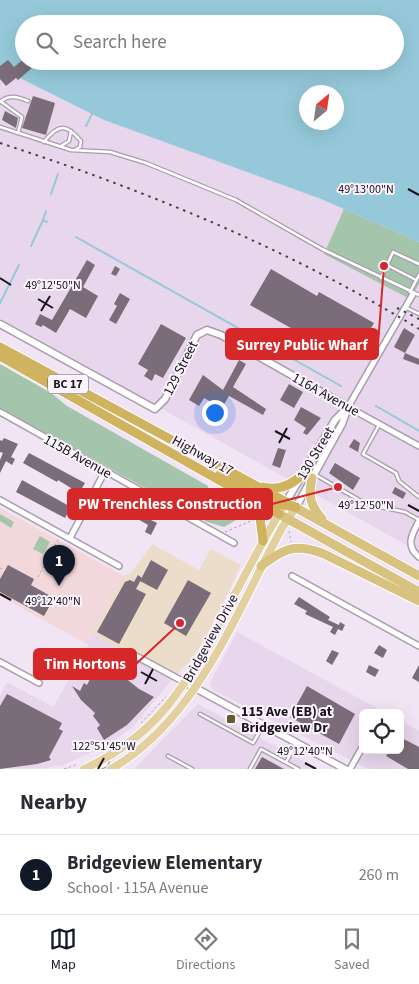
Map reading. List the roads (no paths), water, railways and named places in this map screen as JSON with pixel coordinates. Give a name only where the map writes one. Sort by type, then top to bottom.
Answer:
[{"type":"highway","name":"Highway 17","points":[[0,346],[256,485],[283,507],[288,518],[419,592]]},
{"type":"highway","name":"Highway 17","points":[[0,356],[245,494],[283,507],[296,507],[419,576]]},
{"type":"highway","points":[[132,431],[165,444],[283,507]]},
{"type":"highway","points":[[256,485],[270,489],[284,487],[295,482],[303,474]]},
{"type":"highway","points":[[313,476],[309,493],[310,502],[327,525]]},
{"type":"highway","points":[[245,494],[260,518],[263,541]]},
{"type":"highway","points":[[261,566],[286,550],[309,549],[324,554],[419,601]]},
{"type":"main road","name":"Bridgeview Drive","points":[[85,765],[108,757],[133,740],[147,728],[186,683],[283,507]]},
{"type":"main road","name":"Bridgeview Drive","points":[[111,769],[138,751],[154,737],[195,688],[261,566],[296,507]]},
{"type":"street","name":"130 Street","points":[[296,507],[342,424],[348,407],[404,307],[414,294]]},
{"type":"street","name":"129 Street","points":[[0,324],[155,409],[165,399],[197,335],[206,330]]},
{"type":"street","name":"116A Avenue","points":[[206,330],[221,335],[419,446]]},
{"type":"street","name":"130 Street","points":[[283,507],[335,420],[348,407]]},
{"type":"street","name":"115B Avenue","points":[[0,412],[234,543]]},
{"type":"street","points":[[70,538],[104,471]]},
{"type":"street","points":[[0,500],[119,566]]},
{"type":"street","points":[[419,521],[411,536],[410,543],[419,557]]},
{"type":"street","points":[[292,576],[419,646]]},
{"type":"street","points":[[136,656],[262,726],[345,769]]},
{"type":"street","points":[[0,662],[39,683]]},
{"type":"street","points":[[350,769],[359,753]]},
{"type":"lane","points":[[18,133],[22,116],[0,101],[6,97],[12,97],[28,101]]},
{"type":"lane","points":[[0,127],[60,147],[121,154],[222,194],[414,294],[416,280],[419,275]]},
{"type":"lane","points":[[44,142],[55,128],[62,127],[70,131],[81,141],[80,148],[75,150]]},
{"type":"lane","points":[[60,147],[69,141],[70,131]]},
{"type":"lane","points":[[381,278],[393,252],[419,264]]},
{"type":"lane","points":[[387,265],[416,280]]},
{"type":"lane","points":[[404,307],[419,314]]},
{"type":"lane","points":[[380,424],[363,454],[396,473],[399,482],[419,497]]},
{"type":"lane","points":[[313,476],[366,504],[405,512],[419,521]]},
{"type":"lane","points":[[200,714],[253,743],[262,726]]},
{"type":"lane","points":[[286,762],[296,744]]},
{"type":"lane","points":[[250,769],[261,749],[298,769]]},
{"type":"lane","points":[[168,756],[192,769]]},
{"type":"lane","points":[[97,769],[106,765],[108,757]]},
{"type":"water","points":[[0,0],[419,0],[419,242],[321,199],[104,120],[0,68]]},
{"type":"waterway","points":[[86,126],[92,114]]},
{"type":"waterway","points":[[51,194],[58,174]]},
{"type":"waterway","points":[[46,211],[43,220],[47,222]]},
{"type":"waterway","points":[[31,246],[43,220]]},
{"type":"waterway","points":[[76,237],[341,386]]},
{"type":"waterway","points":[[0,303],[19,265]]},
{"type":"waterway","points":[[376,406],[419,431]]},
{"type":"railway","points":[[0,143],[162,201],[268,247],[370,300],[419,329]]},
{"type":"railway","points":[[397,308],[419,319]]},
{"type":"place","name":"Surrey Public Wharf","points":[[384,266]]},
{"type":"place","name":"PW Trenchless Construction","points":[[338,487]]},
{"type":"place","name":"Bridgeview Elementary","points":[[59,586]]},
{"type":"place","name":"Tim Hortons","points":[[180,623]]},
{"type":"place","name":"115 Ave (EB) at Bridgeview Dr","points":[[231,719]]}]
